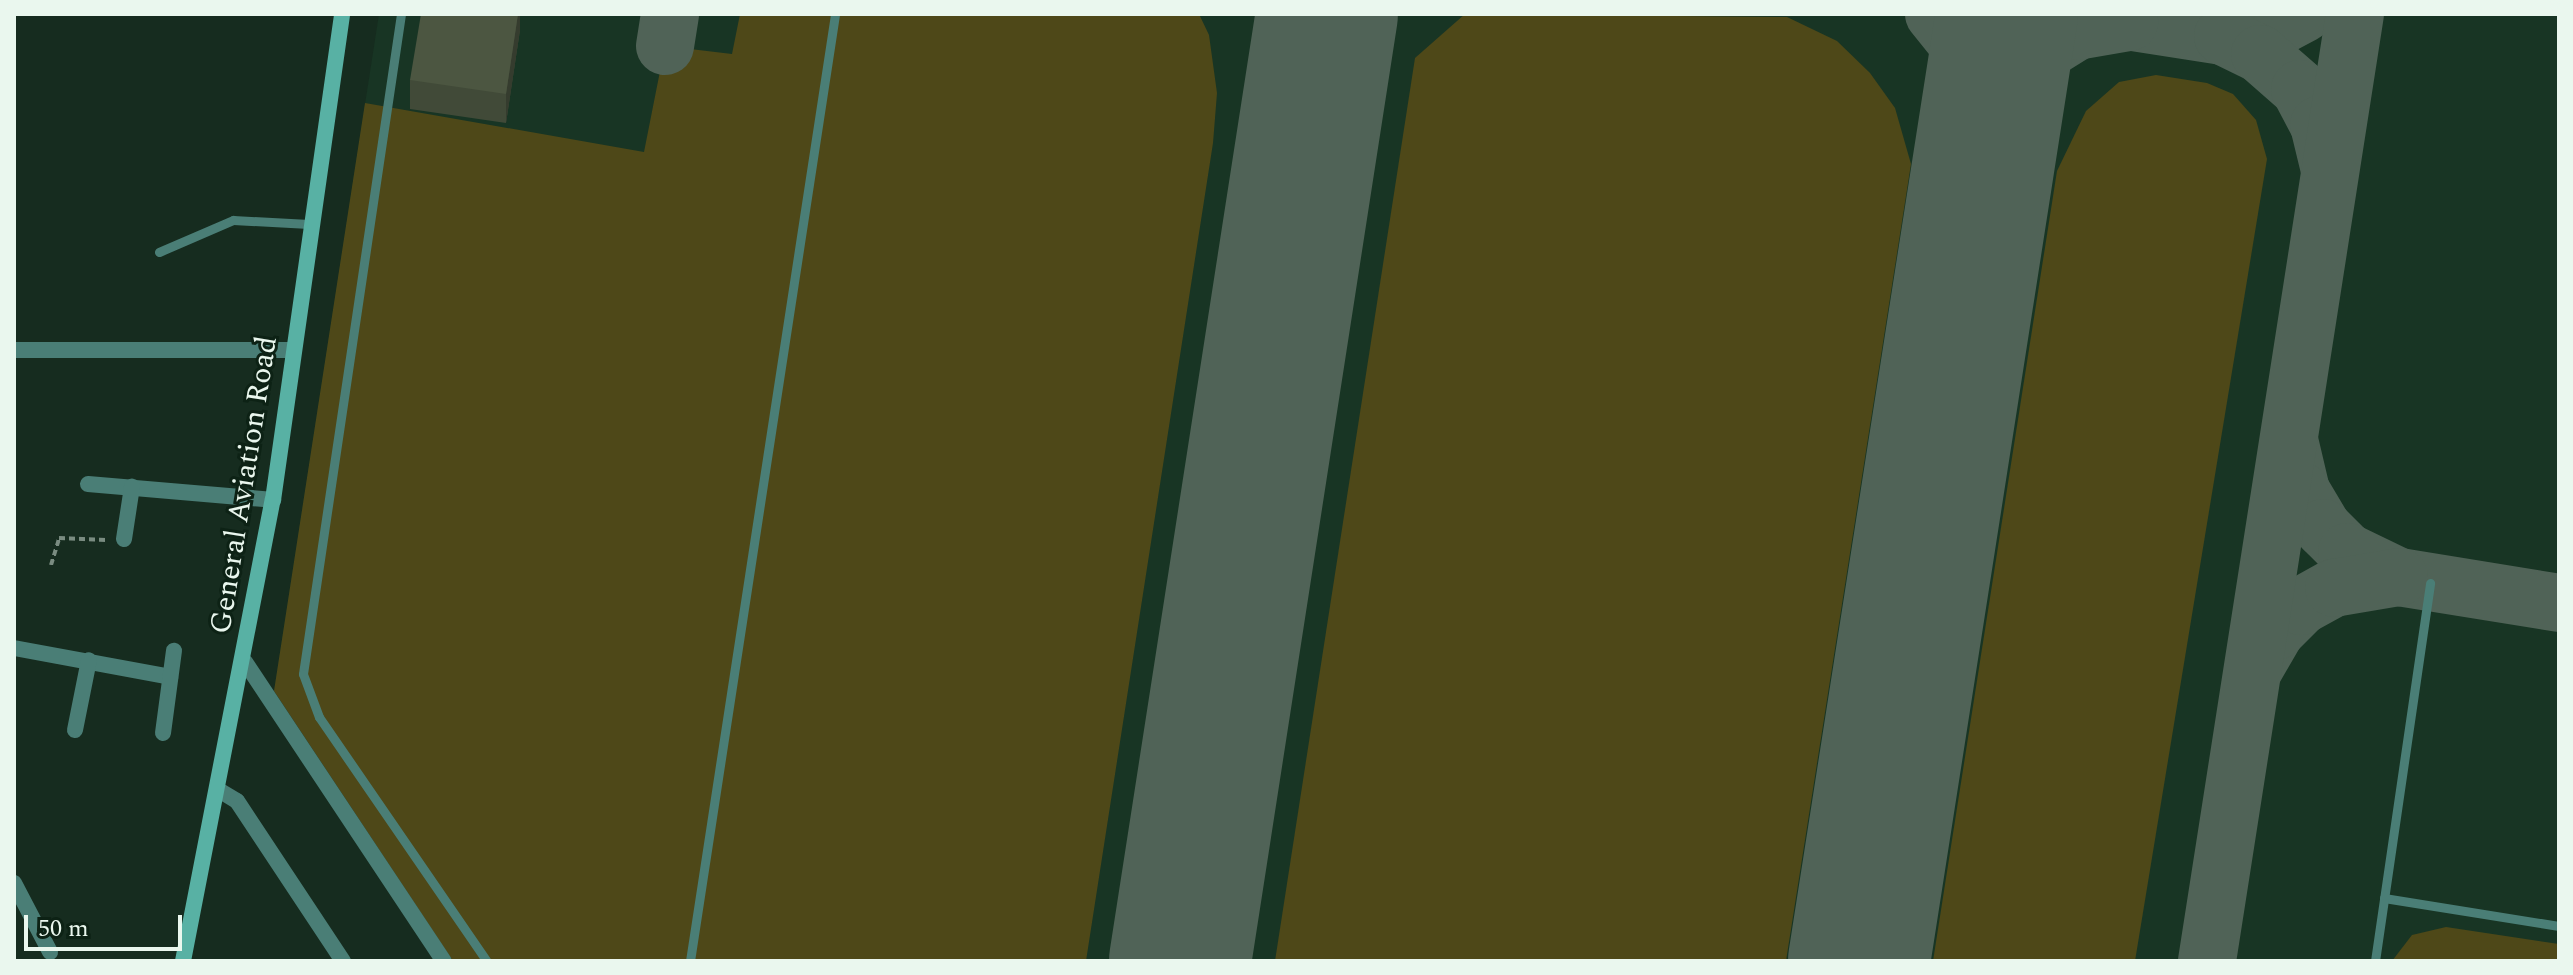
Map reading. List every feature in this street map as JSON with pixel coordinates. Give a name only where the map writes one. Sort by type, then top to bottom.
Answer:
[{"type":"main road","name":"General Aviation Road","points":[[183,961],[245,662],[273,500],[309,224],[342,14]]},
{"type":"street","points":[[14,350],[293,350]]},
{"type":"street","points":[[88,484],[273,500]]},
{"type":"street","points":[[124,539],[132,487]]},
{"type":"street","points":[[14,648],[170,677]]},
{"type":"street","points":[[163,733],[174,651]]},
{"type":"street","points":[[75,730],[89,660]]},
{"type":"street","points":[[245,662],[444,961]]},
{"type":"street","points":[[217,789],[237,801],[343,961]]},
{"type":"street","points":[[14,883],[50,952]]},
{"type":"lane","points":[[401,14],[303,674],[314,710],[487,961]]},
{"type":"lane","points":[[690,961],[835,14]]},
{"type":"lane","points":[[159,252],[233,220],[309,224]]},
{"type":"lane","points":[[2375,961],[2430,583]]},
{"type":"lane","points":[[2384,898],[2559,926]]},
{"type":"path","points":[[51,565],[59,538],[124,539]]},
{"type":"shaded area","points":[[379,14],[2559,14],[2559,961],[453,961],[274,691]]},
{"type":"shaded area","points":[[740,14],[1199,14],[1209,35],[1217,93],[1213,143],[1086,961],[453,961],[274,691],[365,103],[644,152],[665,46],[732,54]]},
{"type":"shaded area","points":[[1465,14],[1787,17],[1837,41],[1870,73],[1895,108],[1911,164],[1786,961],[1275,961],[1415,58]]},
{"type":"shaded area","points":[[2156,75],[2207,83],[2233,94],[2256,120],[2267,159],[2135,961],[1933,961],[2057,171],[2086,111],[2119,82]]},
{"type":"shaded area","points":[[2446,927],[2559,944],[2559,961],[2392,961],[2412,935]]},
{"type":"building","points":[[421,14],[518,14],[506,94],[410,80]]},
{"type":"taxiway","points":[[665,46],[670,14]]},
{"type":"taxiway","points":[[1324,32],[1331,14]]},
{"type":"taxiway","points":[[1934,14],[1967,55],[1978,79],[1989,133]]},
{"type":"taxiway","points":[[2082,14],[2223,36],[2282,25],[2303,14]]},
{"type":"taxiway","points":[[2207,961],[2355,14]]},
{"type":"taxiway","points":[[1989,133],[1997,106],[2029,61],[2077,31],[2129,22]]},
{"type":"taxiway","points":[[2223,36],[2260,54],[2300,89],[2319,125],[2329,166]]},
{"type":"taxiway","points":[[2290,444],[2301,491],[2323,528],[2347,552],[2399,577],[2559,603]]},
{"type":"taxiway","points":[[2255,667],[2276,631],[2301,606],[2334,588],[2399,577]]},
{"type":"runway","points":[[1180,961],[1327,14]]},
{"type":"runway","points":[[1859,961],[2007,14]]}]
